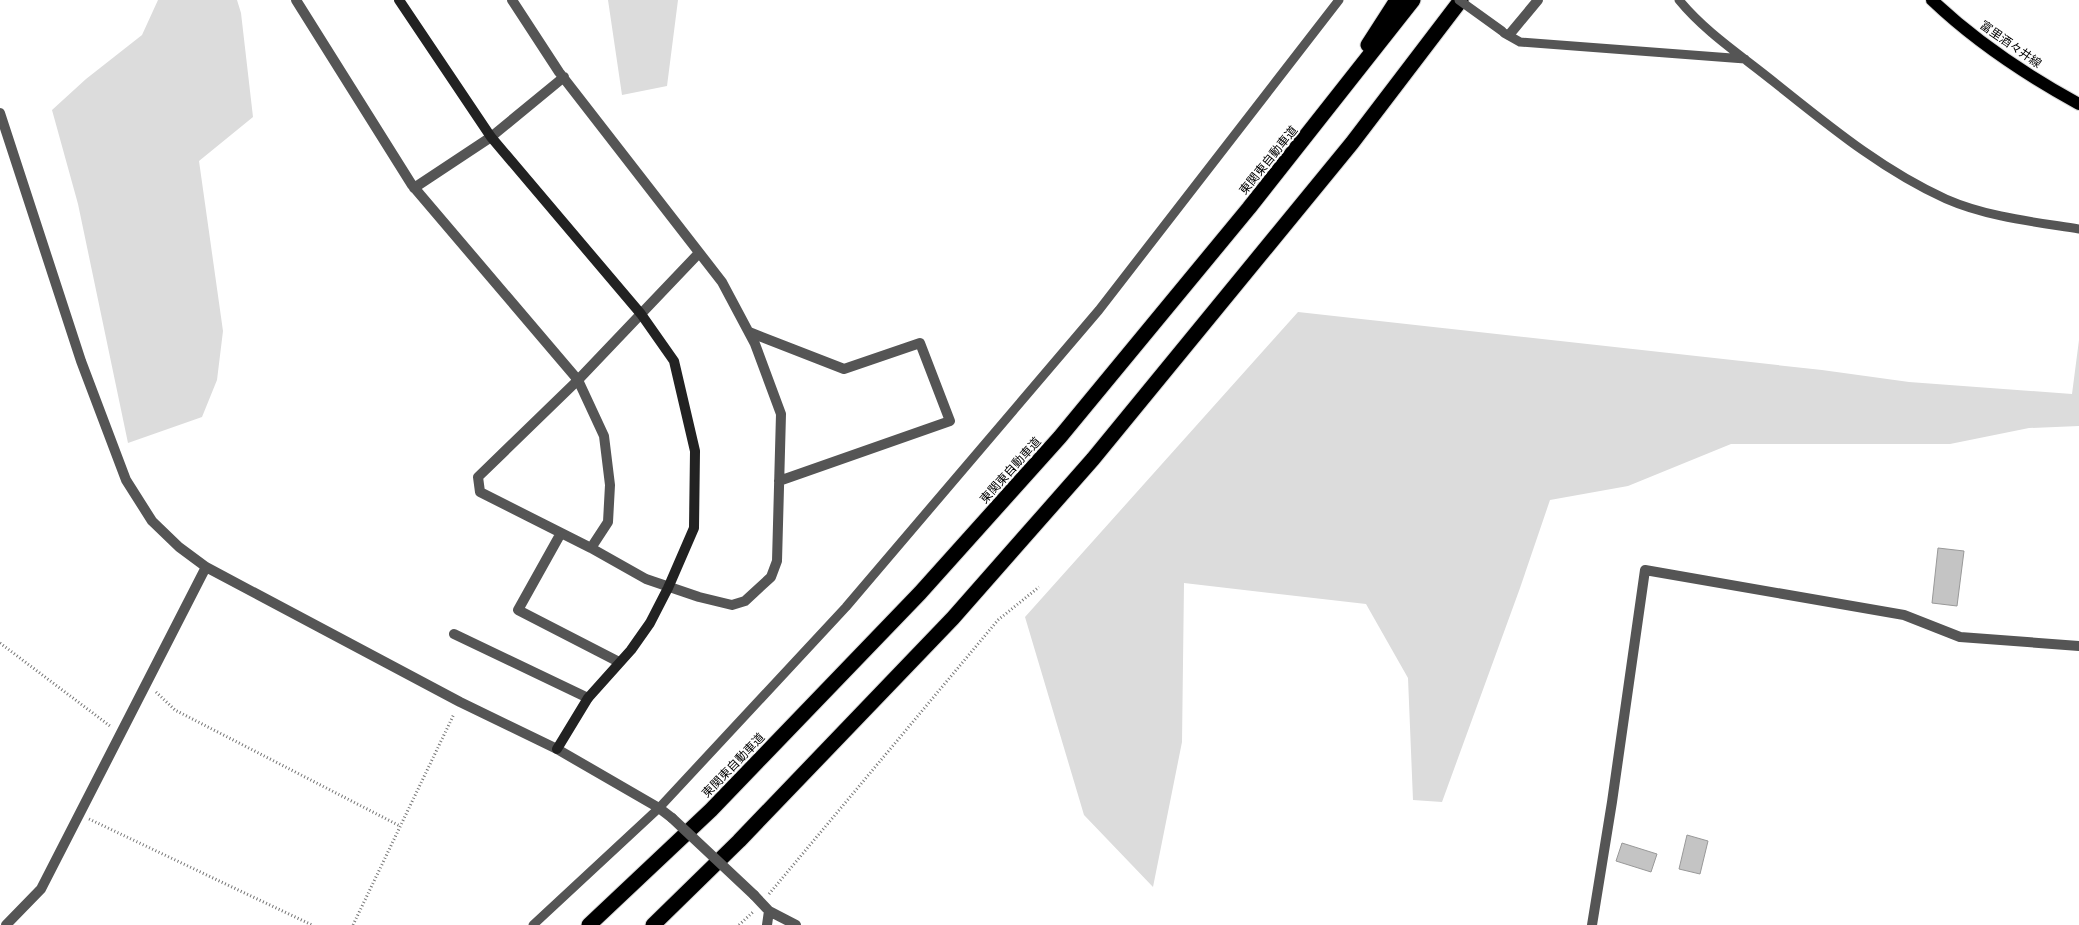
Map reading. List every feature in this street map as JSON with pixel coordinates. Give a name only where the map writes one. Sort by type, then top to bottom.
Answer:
[{"type":"highway","points":[[1318,122],[1397,0]]},
{"type":"highway","name":"東関東自動車道","points":[[589,925],[711,810],[927,586],[1067,429],[1168,308],[1318,122],[1413,0]]},
{"type":"highway","points":[[653,925],[739,842],[953,618],[1074,480],[1194,338],[1352,144],[1460,0]]},
{"type":"main road","name":"富里酒々井線","points":[[1932,0],[1963,28],[2016,67],[2079,104]]},
{"type":"street","points":[[296,0],[414,188],[578,380],[604,436],[610,485],[608,522],[590,548]]},
{"type":"street","points":[[399,0],[491,137],[641,314],[674,361],[695,451],[694,528],[668,588],[650,623],[632,650],[588,698],[557,750]]},
{"type":"street","points":[[512,0],[564,77],[722,282],[755,344],[782,414],[777,561],[771,577],[761,587],[745,601],[732,605],[699,598],[646,579],[480,492],[478,477],[578,380],[699,253]]},
{"type":"street","points":[[1505,33],[1538,0]]},
{"type":"street","points":[[414,188],[491,137],[564,77]]},
{"type":"street","points":[[0,113],[82,361],[126,480],[152,521],[179,547],[206,567],[460,702],[557,750],[659,808],[672,818],[765,907],[796,925]]},
{"type":"street","points":[[749,332],[844,369],[920,343],[950,421],[779,481]]},
{"type":"street","points":[[561,533],[518,610],[619,662]]},
{"type":"street","points":[[6,925],[41,889],[206,567]]},
{"type":"street","points":[[1592,925],[1612,802],[1645,570],[1904,615],[1960,637],[2079,646]]},
{"type":"street","points":[[454,634],[588,698]]},
{"type":"street","points":[[765,907],[767,925]]},
{"type":"lane","points":[[533,925],[659,808],[846,606],[1093,317],[1340,0]]},
{"type":"lane","points":[[1460,0],[1520,42],[1745,59]]},
{"type":"lane","points":[[1679,0],[1689,12],[1745,59],[1860,150],[1914,183],[1947,199],[1972,208],[2015,219],[2079,229]]},
{"type":"path","points":[[739,925],[765,907],[998,620],[1039,587]]},
{"type":"path","points":[[0,643],[120,734]]},
{"type":"path","points":[[147,683],[175,710],[400,826]]},
{"type":"path","points":[[353,925],[460,702]]},
{"type":"path","points":[[79,814],[312,925]]},
{"type":"shaded area","points":[[158,0],[237,0],[241,13],[253,117],[199,161],[223,331],[217,380],[202,417],[128,443],[78,204],[52,110],[86,79],[142,35]]},
{"type":"shaded area","points":[[608,0],[678,0],[667,86],[622,95]]},
{"type":"shaded area","points":[[1298,312],[1822,370],[1909,382],[2072,394],[2079,340],[2079,426],[2029,428],[1950,444],[1731,444],[1628,486],[1550,500],[1442,802],[1413,800],[1408,678],[1366,604],[1184,583],[1182,742],[1153,887],[1084,815],[1025,617]]},
{"type":"building","points":[[1938,548],[1964,551],[1957,606],[1932,603]]},
{"type":"building","points":[[1687,835],[1708,841],[1700,874],[1679,869]]},
{"type":"building","points":[[1622,843],[1657,854],[1651,872],[1616,861]]}]
